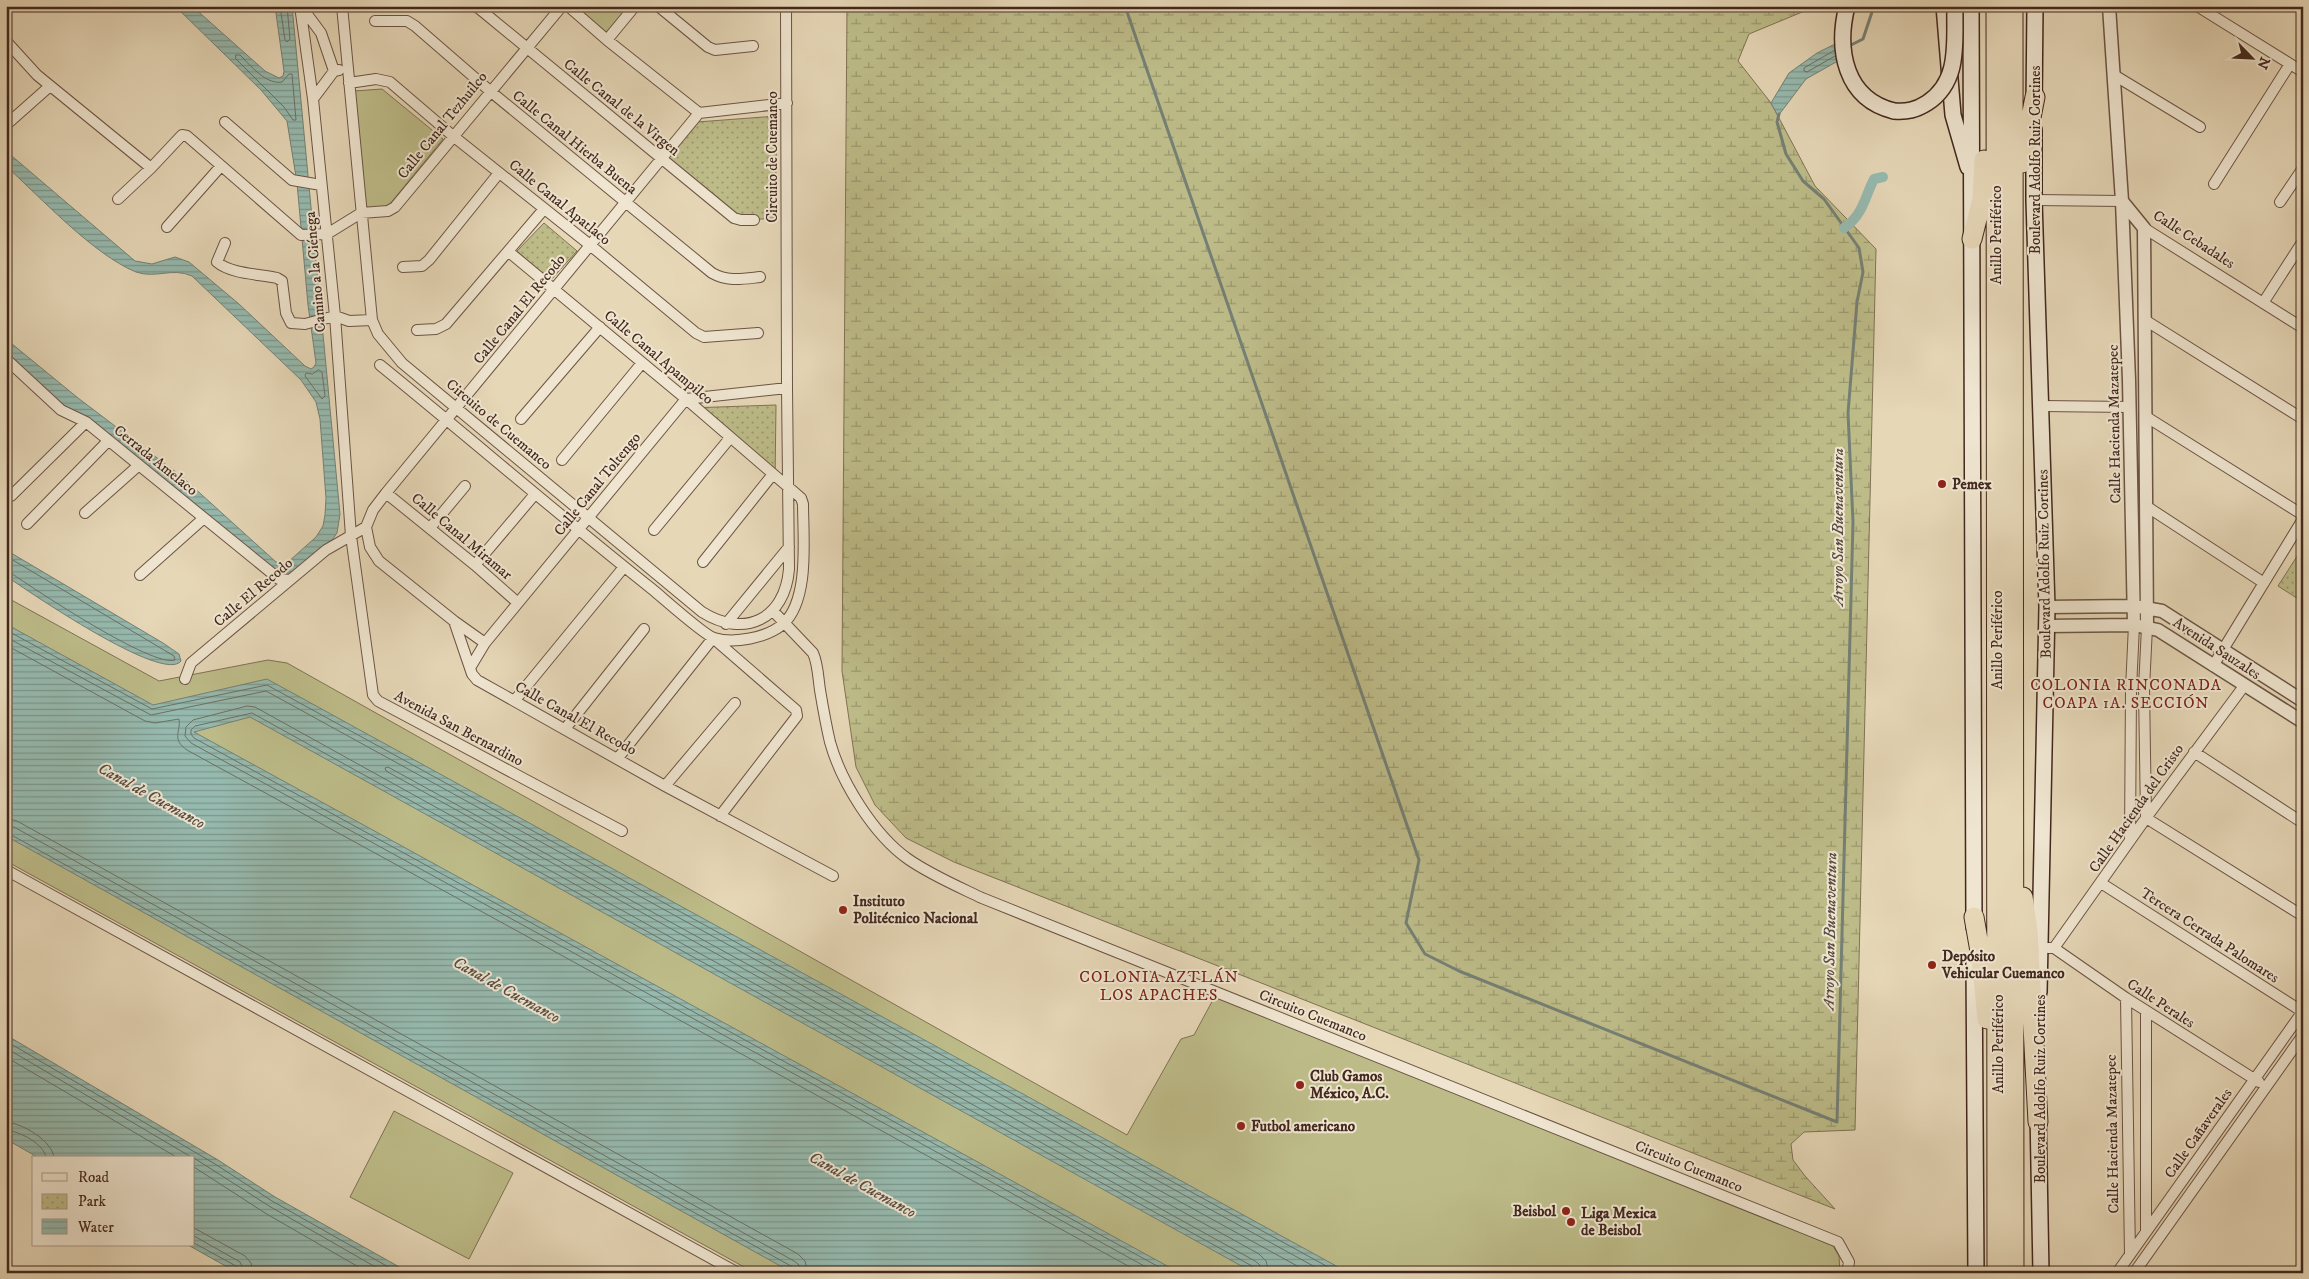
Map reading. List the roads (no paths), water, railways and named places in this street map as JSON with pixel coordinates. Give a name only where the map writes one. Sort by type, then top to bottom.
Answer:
[{"type":"highway","name":"Anillo Periférico","points":[[1996,6],[1997,1273]]},
{"type":"highway","name":"Anillo Periférico","points":[[2013,6],[2014,1273]]},
{"type":"highway","points":[[1972,239],[1982,199],[1985,146],[1996,80]]},
{"type":"highway","points":[[2014,209],[2034,97]]},
{"type":"highway","points":[[2013,834],[2028,931],[2038,1122]]},
{"type":"highway","points":[[1974,917],[1982,956],[1988,1030],[1991,1041],[1998,1050]]},
{"type":"main road","points":[[1847,6],[1843,26],[1843,44],[1846,63],[1853,82],[1861,94],[1872,103],[1887,110],[1901,112],[1914,110],[1933,99],[1948,82],[1954,61],[1954,6]]},
{"type":"main road","points":[[1944,6],[1953,115],[1971,175]]},
{"type":"main road","points":[[1971,6],[1976,1273]]},
{"type":"main road","name":"Boulevard Adolfo Ruiz Cortines","points":[[2035,6],[2034,200],[2047,607],[2047,948],[2038,1122],[2041,1273]]},
{"type":"street","points":[[300,6],[321,34],[334,71]]},
{"type":"street","name":"Camino a la Ciénega","points":[[300,6],[313,99],[351,536]]},
{"type":"street","name":"Circuito de Cuemanco","points":[[342,6],[372,320],[378,334],[402,363],[702,612],[716,621],[726,624],[744,625],[765,617],[773,611],[786,589],[789,569],[786,6]]},
{"type":"street","name":"Calle Canal de la Virgen","points":[[476,6],[734,218],[754,220]]},
{"type":"street","name":"Calle Canal Tezhuilco","points":[[325,234],[361,213],[388,211],[395,207],[562,6]]},
{"type":"street","points":[[568,6],[607,40],[699,113],[787,103]]},
{"type":"street","points":[[607,40],[635,6]]},
{"type":"street","points":[[658,6],[708,47],[715,50],[753,46]]},
{"type":"street","name":"Calle Hacienda Mazatepec","points":[[2109,6],[2122,201],[2130,407],[2139,555],[2146,818]]},
{"type":"street","points":[[2198,6],[2303,72]]},
{"type":"street","name":"Calle Canal Hierba Buena","points":[[375,21],[406,21],[415,26],[490,91],[722,279],[760,277]]},
{"type":"street","points":[[6,41],[50,86],[151,168]]},
{"type":"street","points":[[2214,184],[2290,64]]},
{"type":"street","points":[[313,99],[334,71],[348,69]]},
{"type":"street","points":[[2114,75],[2200,127]]},
{"type":"street","name":"Calle Canal Apatlaco","points":[[349,83],[376,79],[390,82],[453,136],[590,245],[696,333],[704,337],[758,333]]},
{"type":"street","points":[[6,125],[50,86]]},
{"type":"street","name":"Calle Canal El Recodo","points":[[366,527],[373,510],[386,493],[699,113]]},
{"type":"street","points":[[225,122],[292,180],[319,185]]},
{"type":"street","points":[[118,199],[182,135],[188,136],[301,235],[325,234]]},
{"type":"street","points":[[167,227],[221,166]]},
{"type":"street","points":[[2280,202],[2303,168]]},
{"type":"street","points":[[403,266],[422,266],[429,260],[499,173]]},
{"type":"street","points":[[2034,200],[2122,201]]},
{"type":"street","name":"Calle Cebadales","points":[[2122,201],[2144,228],[2303,328]]},
{"type":"street","points":[[417,330],[436,329],[446,324],[544,209]]},
{"type":"street","name":"Calle Hacienda Mazatepec","points":[[2139,555],[2146,506],[2144,228]]},
{"type":"street","points":[[2263,303],[2303,241]]},
{"type":"street","points":[[225,243],[217,262],[239,271],[265,275],[282,281],[288,320],[294,324],[305,324],[333,317],[349,321],[372,320]]},
{"type":"street","name":"Calle Canal Apampilco","points":[[509,252],[789,487]]},
{"type":"street","points":[[2145,320],[2303,419]]},
{"type":"street","points":[[521,419],[600,327]]},
{"type":"street","name":"Cerrada Amelaco","points":[[6,359],[62,410],[86,422],[276,577],[290,580]]},
{"type":"street","points":[[562,460],[642,363]]},
{"type":"street","name":"Circuito de Cuemanco","points":[[380,365],[624,568],[713,638],[796,710],[798,716],[720,816]]},
{"type":"street","points":[[2129,380],[2145,379]]},
{"type":"street","points":[[686,399],[787,388]]},
{"type":"street","name":"Calle Canal Toltengo","points":[[470,668],[485,643],[686,399]]},
{"type":"street","points":[[2041,406],[2130,407]]},
{"type":"street","points":[[2145,416],[2303,517],[2213,666]]},
{"type":"street","points":[[11,496],[86,422]]},
{"type":"street","points":[[654,530],[730,438]]},
{"type":"street","points":[[27,524],[108,441]]},
{"type":"street","points":[[85,513],[139,465]]},
{"type":"street","points":[[703,562],[773,474]]},
{"type":"street","points":[[430,528],[465,486]]},
{"type":"street","points":[[618,758],[713,638],[748,638],[760,635],[784,623],[796,604],[803,576],[803,504],[789,487]]},
{"type":"street","name":"Calle Canal Miramar","points":[[386,493],[518,603]]},
{"type":"street","points":[[474,565],[535,494]]},
{"type":"street","points":[[2146,506],[2264,583]]},
{"type":"street","points":[[140,575],[204,518]]},
{"type":"street","points":[[351,536],[366,527],[370,547],[379,560],[454,621],[485,643]]},
{"type":"street","name":"Calle El Recodo","points":[[185,679],[191,664],[326,550],[351,536]]},
{"type":"street","name":"Avenida San Bernardino","points":[[351,536],[371,686],[373,695],[378,701],[622,831]]},
{"type":"street","points":[[726,624],[789,547]]},
{"type":"street","points":[[515,700],[624,568]]},
{"type":"street","name":"Avenida Sauzales","points":[[2047,607],[2140,607],[2162,612],[2302,699]]},
{"type":"street","name":"Circuito Cuemanco","points":[[773,611],[807,646],[816,660],[823,712],[830,743],[840,769],[858,802],[890,843],[928,872],[982,898],[1838,1242],[1849,1262],[1847,1273]]},
{"type":"street","name":"Calle Canal El Recodo","points":[[454,621],[470,668],[477,680],[665,786],[833,876]]},
{"type":"street","points":[[2173,640],[2182,624]]},
{"type":"street","name":"Avenida Sauzales","points":[[2046,626],[2141,626],[2158,630],[2303,722]]},
{"type":"street","name":"Calle Hacienda Mazatepec","points":[[2130,841],[2131,688],[2141,626]]},
{"type":"street","points":[[565,728],[644,629]]},
{"type":"street","name":"Calle Hacienda del Cristo","points":[[2047,948],[2102,883],[2146,818],[2198,755],[2244,686]]},
{"type":"street","points":[[2131,688],[2144,688]]},
{"type":"street","points":[[2291,714],[2302,699]]},
{"type":"street","points":[[665,786],[735,704]]},
{"type":"street","points":[[2198,755],[2303,823]]},
{"type":"street","points":[[2146,818],[2303,916]]},
{"type":"street","points":[[6,870],[738,1273]]},
{"type":"street","name":"Tercera Cerrada Palomares","points":[[2102,883],[2303,1012]]},
{"type":"street","name":"Calle Perales","points":[[2047,948],[2266,1086]]},
{"type":"street","name":"Calle Hacienda Mazatepec","points":[[2126,998],[2130,1255]]},
{"type":"street","points":[[2146,1011],[2146,1232],[2153,1247]]},
{"type":"street","name":"Calle Cañaverales","points":[[2117,1273],[2303,1012]]},
{"type":"street","name":"Calle Cañaverales","points":[[2136,1270],[2303,1035]]},
{"type":"street","points":[[2130,1255],[2136,1270]]},
{"type":"water","points":[[175,6],[192,6],[265,71],[279,78],[283,76],[284,71],[275,6],[292,6],[340,514],[337,533],[332,540],[291,574],[279,574],[68,409],[6,355],[6,339],[78,398],[181,476],[276,562],[282,564],[288,562],[316,537],[323,526],[326,498],[320,419],[316,402],[301,380],[192,276],[178,273],[143,274],[120,264],[68,225],[6,166],[6,151],[135,261],[152,264],[175,257],[189,262],[239,304],[305,366],[311,369],[314,367],[316,363],[308,305],[297,183],[287,121],[261,90]]},
{"type":"water","points":[[1841,41],[1845,57],[1806,79],[1778,116],[1771,103],[1789,73],[1817,53]]},
{"type":"water","points":[[6,550],[163,643],[179,654],[181,661],[169,665],[149,660],[66,616],[6,576]]},
{"type":"water","name":"Canal de Cuemanco","points":[[6,624],[153,705],[267,679],[1349,1273],[1254,1273],[250,717],[194,732],[1180,1273],[793,1273],[6,836]]},
{"type":"water","points":[[6,1035],[218,1160],[275,1197],[410,1273],[238,1273],[190,1246],[195,1246],[195,1156],[36,1156],[6,1140]]},
{"type":"waterway","points":[[1125,6],[1419,860],[1406,923],[1425,954],[1459,971],[1837,1122],[1853,522],[1848,413],[1857,302],[1863,272],[1859,248],[1824,199],[1803,181],[1786,154],[1777,122],[1779,114]]},
{"type":"waterway","name":"Arroyo San Buenaventura","points":[[1847,47],[1863,39],[1874,6]]},
{"type":"waterway","points":[[1844,228],[1859,212],[1874,179],[1883,177]]},
{"type":"place","name":"Pemex","points":[[1942,484]]},
{"type":"place","name":"Instituto Politécnico Nacional","points":[[843,910]]},
{"type":"place","name":"Depósito Vehicular Cuemanco","points":[[1932,965]]},
{"type":"place","name":"Club Gamos México, A.C.","points":[[1300,1085]]},
{"type":"place","name":"Futbol americano","points":[[1241,1126]]},
{"type":"place","name":"Beisbol","points":[[1566,1211]]},
{"type":"place","name":"Liga Mexica de Beisbol","points":[[1571,1222]]},
{"type":"district","name":"COLONIA RINCONADA COAPA 1A. SECCIÓN","points":[[2126,693]]},
{"type":"district","name":"COLONIA AZTLÁN LOS APACHES","points":[[1159,985]]}]
